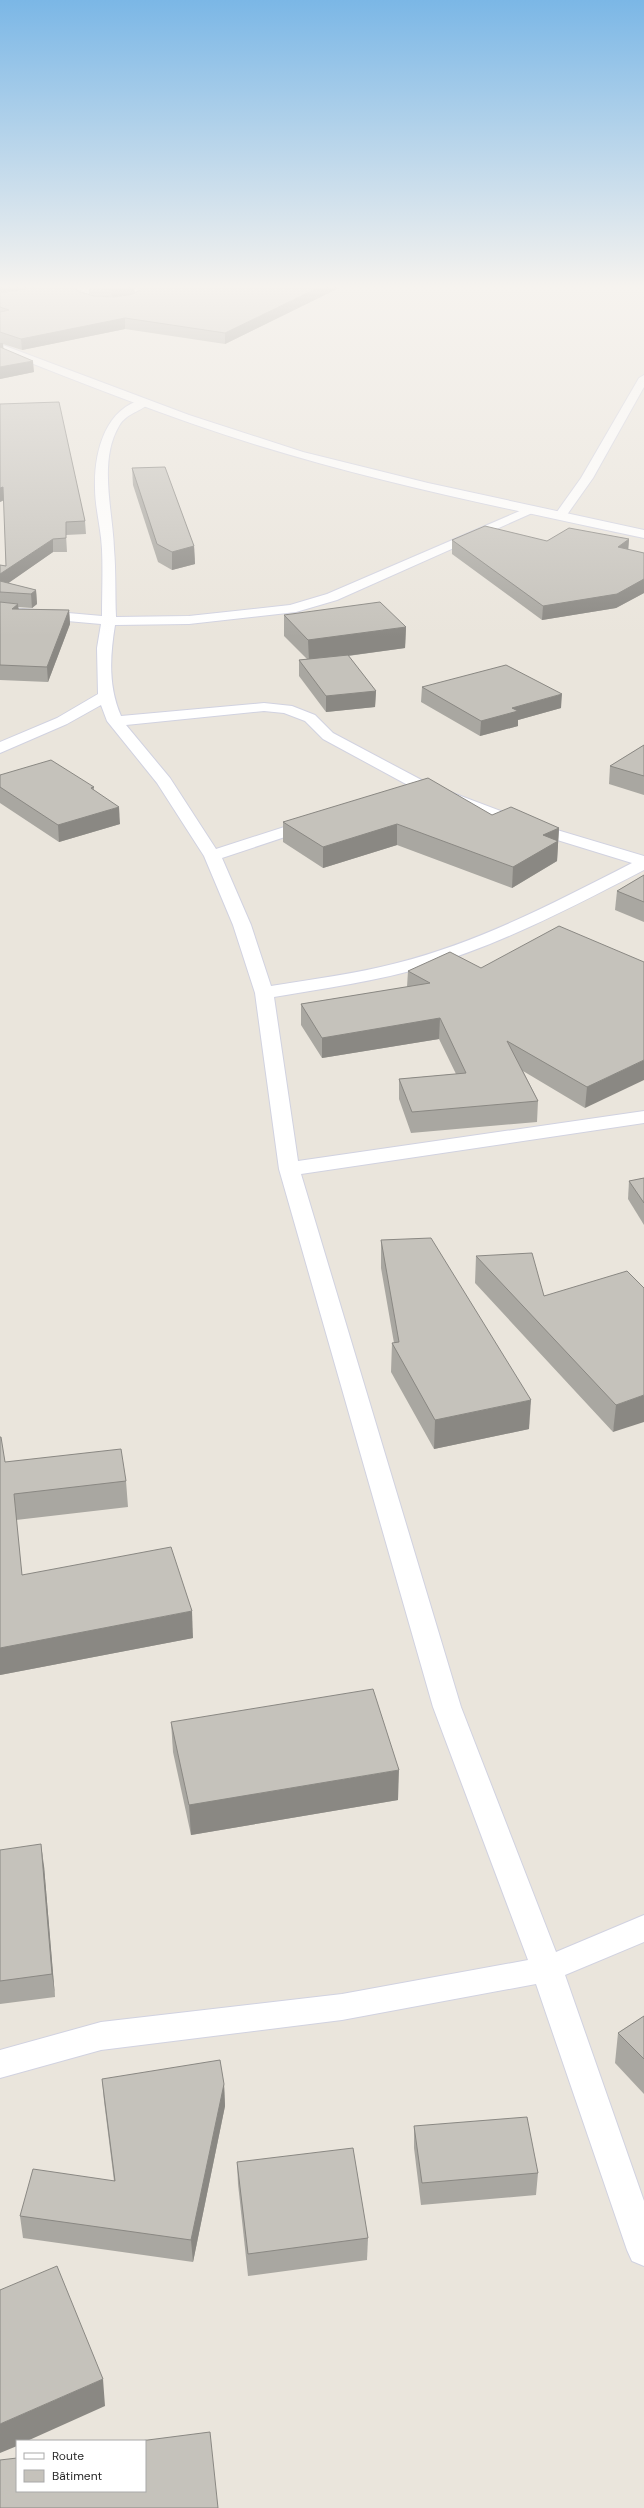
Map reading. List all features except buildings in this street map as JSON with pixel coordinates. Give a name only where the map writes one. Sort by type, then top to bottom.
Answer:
[{"type":"street","points":[[142,403],[124,412],[113,426],[106,446],[100,487],[108,548],[109,621],[104,648],[104,696],[115,721],[164,781],[212,856],[242,925],[264,993],[289,1169],[447,1707],[547,1969],[644,2250]]},
{"type":"street","points":[[147,403],[297,454],[419,485],[644,534]]},
{"type":"street","points":[[560,516],[587,478],[629,403]]},
{"type":"street","points":[[0,611],[109,621],[189,620],[291,609],[332,597],[533,510]]},
{"type":"street","points":[[0,748],[62,721],[104,696]]},
{"type":"street","points":[[115,721],[264,707],[287,709],[310,718],[328,736],[423,787],[521,824],[644,862]]},
{"type":"street","points":[[0,736],[20,739]]},
{"type":"street","points":[[401,795],[423,787]]},
{"type":"street","points":[[212,856],[325,819]]},
{"type":"street","points":[[264,993],[354,978],[422,962],[521,926],[644,862]]},
{"type":"street","points":[[289,1169],[644,1117]]},
{"type":"street","points":[[0,2064],[101,2036],[342,2008],[547,1969],[644,1928]]}]
